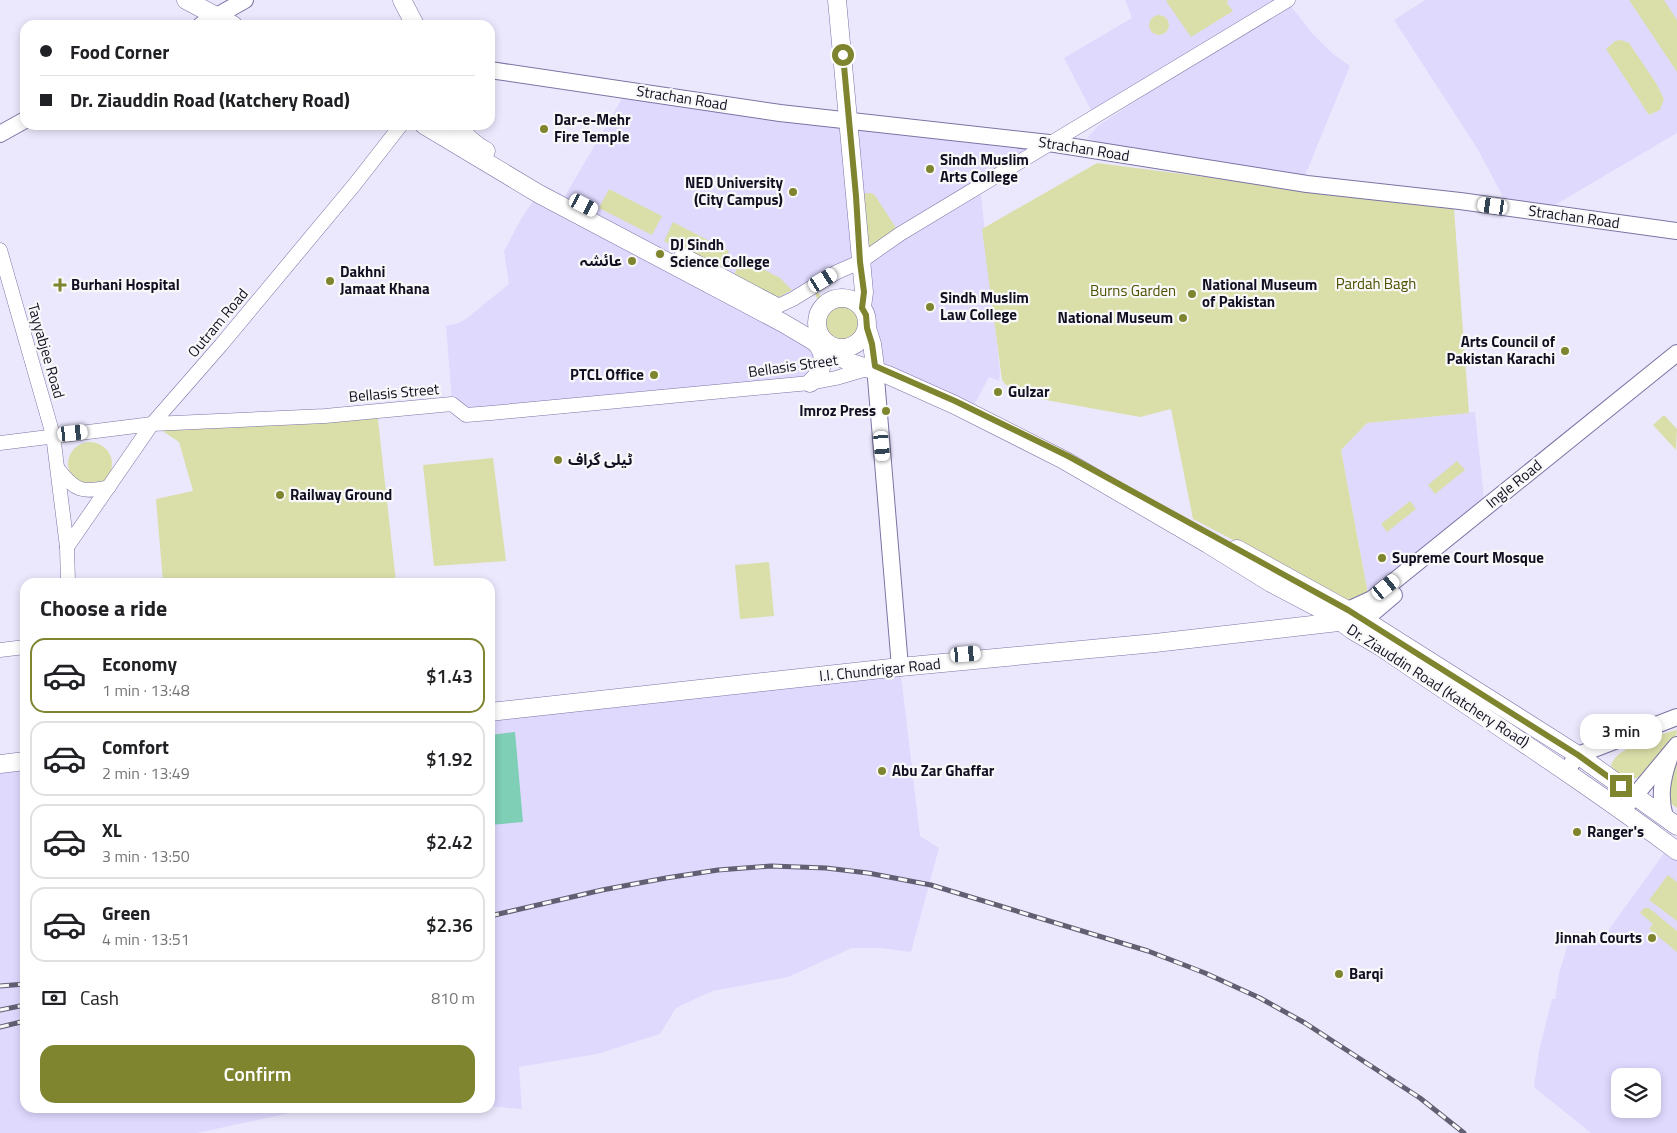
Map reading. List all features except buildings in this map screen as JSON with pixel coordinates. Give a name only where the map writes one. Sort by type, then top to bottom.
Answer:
[{"type":"main road","points":[[186,0],[207,20]]},
{"type":"main road","points":[[210,20],[245,0]]},
{"type":"main road","points":[[402,0],[412,20]]},
{"type":"main road","points":[[837,0],[864,292],[862,308]]},
{"type":"main road","name":"Strachan Road","points":[[495,71],[780,113],[1049,143],[1307,184],[1677,231]]},
{"type":"main road","points":[[0,134],[20,123]]},
{"type":"main road","name":"Dr. Ziauddin Road (Katchery Road)","points":[[432,130],[539,194],[783,323],[873,369],[955,401],[1068,456],[1345,616],[1578,755],[1671,822]]},
{"type":"main road","name":"Dr. Ziauddin Road (Katchery Road)","points":[[461,130],[478,147],[544,186],[776,306],[814,330],[823,342]]},
{"type":"main road","points":[[810,383],[818,374],[822,358],[821,348],[823,342],[818,316],[820,311],[831,300],[843,298],[852,300],[862,308],[866,315],[867,328],[872,344],[899,663]]},
{"type":"main road","points":[[823,342],[846,347],[854,345],[861,339],[867,328]]},
{"type":"main road","name":"Ingle Road","points":[[1345,616],[1372,599],[1677,352]]},
{"type":"main road","name":"Ingle Road","points":[[1345,616],[1374,612],[1677,364]]},
{"type":"main road","name":"Dr. Ziauddin Road (Katchery Road)","points":[[1345,616],[1382,647],[1566,771],[1677,851]]},
{"type":"main road","name":"I.I. Chundrigar Road","points":[[495,703],[899,663],[1155,643],[1345,616]]},
{"type":"main road","name":"I.I. Chundrigar Road","points":[[495,711],[899,663]]},
{"type":"main road","points":[[1566,771],[1578,755],[1677,717]]},
{"type":"main road","points":[[1622,810],[1674,750]]},
{"type":"main road","points":[[1671,822],[1661,805],[1661,793],[1663,780],[1674,750]]},
{"type":"main road","points":[[0,756],[20,754]]},
{"type":"main road","points":[[0,764],[20,762]]},
{"type":"street","points":[[776,306],[794,299],[837,272],[860,262],[900,234],[1288,0]]},
{"type":"street","name":"Outram Road","points":[[67,547],[152,424],[222,345],[397,130]]},
{"type":"street","name":"Tayyabjee Road","points":[[0,250],[53,435],[67,547],[68,578]]},
{"type":"street","name":"Bellasis Street","points":[[0,443],[152,424],[325,416],[452,404],[466,415],[810,383],[873,369]]},
{"type":"street","points":[[58,469],[72,485],[79,489],[93,490],[109,487]]},
{"type":"street","points":[[0,650],[20,648]]},
{"type":"shaded area","points":[[1125,0],[1281,0],[1092,112],[1064,58],[1132,18]]},
{"type":"shaded area","points":[[1425,0],[1677,0],[1677,133],[1543,212],[1509,208],[1477,148],[1394,20]]},
{"type":"shaded area","points":[[1287,1],[1312,33],[1333,54],[1350,66],[1304,178],[1115,150],[1087,138],[1098,126]]},
{"type":"shaded area","points":[[627,90],[1049,143],[980,186],[1000,373],[999,381],[989,377],[972,409],[875,366],[860,259],[769,316],[815,342],[815,379],[466,415],[452,401],[446,326],[466,319],[509,284],[504,251],[521,219],[544,185],[565,196]]},
{"type":"shaded area","points":[[1475,412],[1485,508],[1369,599],[1341,450],[1367,423]]},
{"type":"shaded area","points":[[900,667],[920,836],[939,848],[911,952],[881,948],[852,948],[788,977],[712,991],[676,1008],[660,1034],[597,1054],[519,1067],[522,1109],[495,1106],[495,711]]},
{"type":"shaded area","points":[[515,732],[523,822],[495,825],[495,734]]},
{"type":"shaded area","points":[[20,762],[20,1113],[290,1113],[197,1133],[0,1133],[0,764]]},
{"type":"shaded area","name":"Jinnah Courts","points":[[1667,849],[1677,856],[1677,1133],[1591,1133],[1534,1087],[1539,1051],[1552,999],[1555,999],[1559,973],[1572,932],[1605,935]]},
{"type":"green space","points":[[1228,0],[1227,3],[1233,11],[1191,37],[1166,1]]},
{"type":"green space","points":[[1629,0],[1664,0],[1677,20],[1677,72]]},
{"type":"green space","points":[[1159,15],[1166,18],[1169,25],[1166,32],[1159,35],[1152,32],[1149,25],[1152,18]]},
{"type":"green space","points":[[1621,40],[1629,43],[1656,83],[1664,99],[1660,110],[1649,115],[1606,49],[1615,41]]},
{"type":"green space","name":"Burns Garden","points":[[1097,163],[1454,209],[1469,413],[1367,423],[1341,450],[1369,599],[1348,600],[1193,519],[1171,409],[1140,417],[1040,399],[1017,391],[1002,380],[982,229]]},
{"type":"green space","points":[[609,189],[662,216],[652,235],[599,208]]},
{"type":"green space","points":[[874,194],[900,234],[860,259],[856,195]]},
{"type":"green space","points":[[673,222],[729,251],[720,270],[664,241]]},
{"type":"green space","points":[[742,258],[780,278],[792,290],[776,299],[733,277]]},
{"type":"green space","points":[[813,287],[827,303],[841,298],[853,300],[861,307],[865,317],[866,328],[862,339],[854,345],[840,347],[827,341],[821,335],[818,327],[820,309]]},
{"type":"green space","name":"Railway Ground","points":[[377,411],[396,578],[163,578],[156,499],[193,491],[179,442],[152,424]]},
{"type":"green space","points":[[1664,415],[1677,429],[1676,450],[1653,425]]},
{"type":"green space","points":[[90,442],[102,446],[108,452],[112,464],[108,476],[102,482],[90,486],[78,482],[72,476],[68,464],[72,452],[78,446]]},
{"type":"green space","points":[[493,458],[506,561],[434,566],[423,465]]},
{"type":"green space","points":[[1457,461],[1465,470],[1435,494],[1428,485]]},
{"type":"green space","points":[[1410,501],[1416,509],[1387,532],[1381,524]]},
{"type":"green space","points":[[769,562],[774,616],[740,619],[735,565]]},
{"type":"green space","points":[[1677,730],[1676,737],[1665,754],[1650,770],[1641,776],[1626,780],[1611,766],[1614,759],[1620,753],[1629,748],[1649,738]]},
{"type":"green space","points":[[1677,745],[1677,808],[1645,783]]},
{"type":"green space","points":[[1668,875],[1677,882],[1677,921],[1649,900]]},
{"type":"green space","points":[[1644,908],[1649,908],[1677,931],[1677,952],[1649,929],[1653,924],[1640,913]]},
{"type":"railway","points":[[495,915],[602,890],[666,878],[718,870],[771,866],[826,868],[868,873],[931,885],[1148,951],[1205,973],[1260,998],[1305,1023],[1420,1098],[1464,1133]]},
{"type":"railway","points":[[0,986],[20,984]]},
{"type":"railway","points":[[0,1010],[20,1006]]},
{"type":"railway","points":[[0,1027],[20,1022]]},
{"type":"place","name":"Dar-e-Mehr Fire Temple","points":[[544,129]]},
{"type":"place","name":"Sindh Muslim Arts College","points":[[930,169]]},
{"type":"place","name":"NED University (City Campus)","points":[[793,192]]},
{"type":"place","name":"DJ Sindh Science College","points":[[660,254]]},
{"type":"place","name":"عائشہ","points":[[632,261]]},
{"type":"place","name":"Dakhni Jamaat Khana","points":[[330,281]]},
{"type":"place","name":"Burhani Hospital","points":[[60,285]]},
{"type":"place","name":"National Museum of Pakistan","points":[[1192,294]]},
{"type":"place","name":"Sindh Muslim Law College","points":[[930,307]]},
{"type":"place","name":"National Museum","points":[[1183,318]]},
{"type":"place","name":"Arts Council of Pakistan Karachi","points":[[1565,351]]},
{"type":"place","name":"PTCL Office","points":[[654,375]]},
{"type":"place","name":"Gulzar","points":[[998,392]]},
{"type":"place","name":"Imroz Press","points":[[886,411]]},
{"type":"place","name":"ٹیلی گراف","points":[[558,460]]},
{"type":"place","name":"Railway Ground","points":[[280,495]]},
{"type":"place","name":"Supreme Court Mosque","points":[[1382,558]]},
{"type":"place","name":"Abu Zar Ghaffar","points":[[882,771]]},
{"type":"place","name":"Ranger's","points":[[1577,832]]},
{"type":"place","name":"Jinnah Courts","points":[[1652,938]]},
{"type":"place","name":"Barqi","points":[[1339,974]]},
{"type":"route","points":[[843,55],[864,292],[862,308],[866,315],[875,366],[955,401],[1068,456],[1348,610],[1578,755],[1621,786]]},
{"type":"park label","name":"Pardah Bagh","points":[[1376,284]]}]
